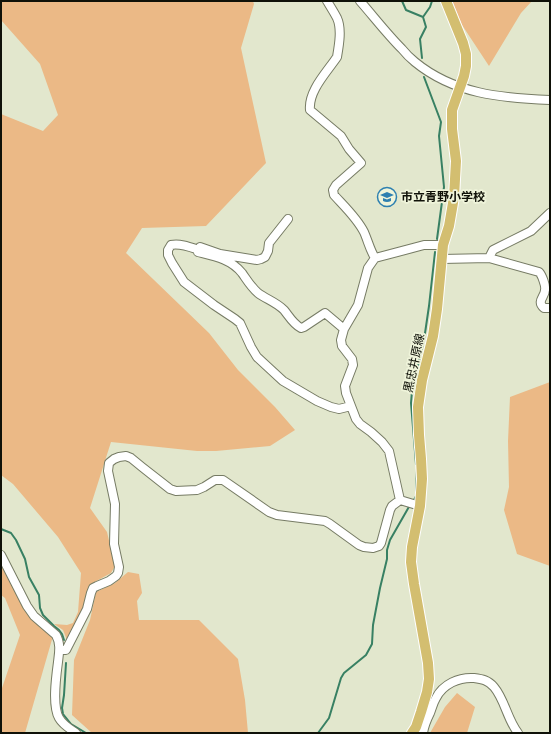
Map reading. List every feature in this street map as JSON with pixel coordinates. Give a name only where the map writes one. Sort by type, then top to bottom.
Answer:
[{"type":"main road","name":"黒忠井原線","points":[[412,733],[416,727],[421,712],[429,679],[428,662],[411,562],[414,504],[422,479],[418,408],[422,380],[434,329],[443,245],[449,226],[454,197],[456,161],[452,129],[452,110],[466,66],[466,54],[463,43],[446,1]]},
{"type":"street","points":[[327,1],[337,18],[340,27],[338,51],[337,57],[314,90],[310,110],[341,136],[349,149],[361,163],[336,185],[333,190],[334,195],[364,231],[370,251],[375,258]]},
{"type":"street","points":[[360,1],[394,41],[414,61],[431,74],[447,83],[475,92],[499,96],[550,100]]},
{"type":"street","points":[[489,258],[493,250],[531,231],[550,213]]},
{"type":"street","points":[[199,250],[200,247],[220,254],[257,260],[261,259],[265,256],[270,243],[288,219]]},
{"type":"street","points":[[344,329],[325,313],[301,328],[297,326],[283,309],[274,302],[258,294],[251,287],[243,274],[231,263],[217,257],[198,252],[199,250],[188,246],[176,244],[170,245],[168,255],[184,282],[240,323],[257,357],[284,381],[317,401],[331,407],[339,409],[352,406]]},
{"type":"street","points":[[400,500],[389,451],[382,442],[356,419],[346,393],[345,386],[353,365],[352,359],[342,346],[341,340],[344,329],[358,305],[368,268],[375,258],[424,245],[443,245]]},
{"type":"street","points":[[442,259],[489,258],[539,272],[542,275],[546,290],[540,301],[541,305],[544,308],[550,308]]},
{"type":"street","points":[[60,650],[66,650],[87,609],[93,588],[109,581],[118,573],[119,567],[114,544],[115,504],[108,471],[109,463],[114,459],[126,456],[131,458],[170,489],[176,491],[197,490],[215,480],[223,480],[269,512],[277,515],[325,521],[359,545],[369,548],[379,546],[381,543],[390,510],[392,506],[400,500]]},
{"type":"street","points":[[400,500],[414,504]]},
{"type":"street","points":[[1,555],[27,606],[34,616],[56,634],[60,650],[57,672],[55,703],[56,711],[64,724],[76,733]]},
{"type":"street","points":[[423,733],[436,698],[442,690],[449,684],[460,679],[470,678],[484,679],[493,686],[518,733]]},
{"type":"shaded area","points":[[1,1],[253,1],[254,4],[241,48],[266,163],[206,226],[142,228],[126,253],[209,333],[238,370],[275,407],[295,430],[270,446],[216,451],[197,451],[111,442],[90,508],[107,532],[115,566],[111,573],[91,584],[82,613],[67,640],[63,630],[54,624],[67,625],[73,623],[78,612],[81,573],[58,537],[13,484],[1,475],[1,114],[43,131],[58,115],[40,64],[1,20]]},
{"type":"shaded area","points":[[452,1],[532,1],[521,13],[489,66],[462,25]]},
{"type":"shaded area","points":[[550,382],[550,566],[517,554],[504,510],[509,487],[508,441],[510,397]]},
{"type":"shaded area","points":[[1,565],[23,607],[53,636],[25,733],[1,733],[1,691],[20,635],[5,598],[1,595]]},
{"type":"shaded area","points":[[128,572],[139,574],[142,593],[137,601],[139,620],[199,620],[238,659],[245,700],[248,733],[92,733],[72,715],[74,660],[90,620],[96,592],[115,583]]},
{"type":"shaded area","points":[[457,693],[475,707],[467,733],[430,733],[445,707]]},
{"type":"waterway","points":[[402,1],[406,10],[423,17]]},
{"type":"waterway","points":[[422,58],[420,39],[426,27],[423,17],[432,1]]},
{"type":"waterway","points":[[424,77],[441,122],[439,136],[444,187],[437,239]]},
{"type":"waterway","points":[[416,464],[411,403],[412,391],[424,340],[435,252]]},
{"type":"waterway","points":[[413,502],[416,496],[417,469]]},
{"type":"waterway","points":[[318,733],[329,718],[341,678],[344,673],[366,655],[372,644],[373,625],[387,559],[387,550],[390,540],[410,505]]},
{"type":"waterway","points":[[1,529],[11,533],[16,540],[25,559],[29,577],[39,595],[40,608],[43,615],[59,630],[64,640]]},
{"type":"waterway","points":[[66,663],[62,708],[63,714],[71,724],[86,733]]},
{"type":"place","name":"市立青野小学校","points":[[387,197]]}]
